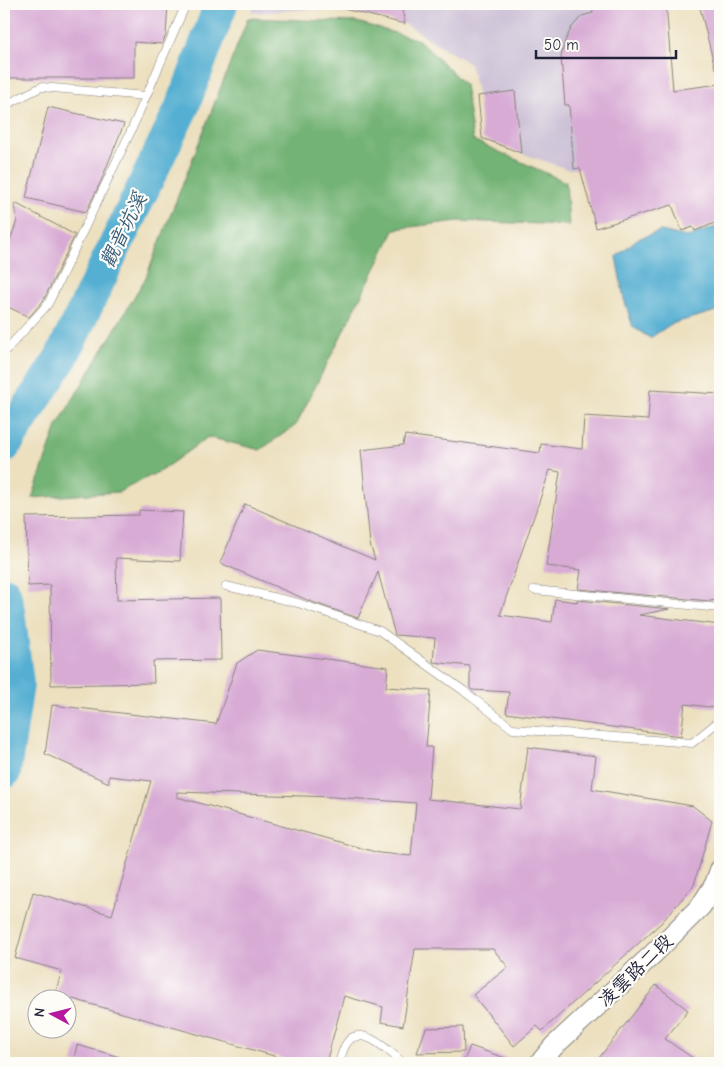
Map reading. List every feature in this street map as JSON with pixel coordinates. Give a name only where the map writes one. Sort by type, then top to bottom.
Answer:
[{"type":"street","name":"凌雲路二段","points":[[540,1063],[554,1046],[653,954],[701,906],[715,884],[720,870]]},
{"type":"lane","points":[[4,351],[7,350],[48,304],[130,131],[186,4]]},
{"type":"lane","points":[[4,106],[41,87],[146,96]]},
{"type":"lane","points":[[226,586],[298,603],[380,631],[464,691],[513,729],[692,743],[719,721],[720,718]]},
{"type":"lane","points":[[534,590],[720,608]]},
{"type":"lane","points":[[339,1063],[346,1044],[353,1037],[361,1035],[379,1042],[402,1063]]},
{"type":"shaded area","points":[[255,4],[592,4],[593,13],[582,16],[572,27],[565,41],[561,57],[565,104],[569,105],[574,169],[567,169],[521,153],[515,91],[478,96],[470,64],[405,24],[362,14],[311,9],[251,13]]},
{"type":"green space","points":[[248,18],[357,22],[419,40],[465,85],[473,140],[566,182],[569,225],[458,221],[395,229],[296,425],[260,450],[208,437],[162,470],[119,492],[32,498],[57,426],[146,277]]},
{"type":"water","points":[[718,226],[720,230],[720,310],[671,324],[650,338],[633,327],[624,299],[616,257],[637,239],[661,231],[687,237]]},
{"type":"building","points":[[5,4],[168,4],[166,35],[162,44],[134,42],[134,78],[4,78]]},
{"type":"building","points":[[344,4],[401,4],[405,24],[344,9]]},
{"type":"building","points":[[592,4],[666,4],[673,90],[720,84],[720,221],[695,231],[693,227],[682,231],[672,205],[596,228],[580,168],[574,169],[569,105],[565,105],[561,57],[565,41],[572,27],[582,16],[593,13]]},
{"type":"building","points":[[699,4],[720,4],[720,68],[715,68]]},
{"type":"building","points":[[515,91],[521,153],[482,138],[478,96]]},
{"type":"building","points":[[48,107],[124,124],[86,212],[26,198]]},
{"type":"building","points":[[15,203],[75,235],[43,301],[29,317],[4,305],[4,257],[17,221]]},
{"type":"building","points":[[650,390],[720,394],[720,599],[710,601],[578,589],[581,570],[546,566],[560,472],[550,470],[500,615],[552,622],[555,599],[577,602],[577,600],[670,609],[639,615],[720,625],[720,684],[717,708],[685,704],[681,736],[506,713],[509,692],[472,690],[470,688],[470,666],[433,662],[435,638],[395,635],[378,572],[358,618],[312,602],[220,563],[245,504],[375,560],[370,544],[361,450],[403,445],[405,435],[540,453],[541,444],[582,449],[584,416],[648,420]]},
{"type":"building","points":[[139,510],[183,512],[180,561],[116,558],[117,600],[220,598],[221,660],[153,661],[154,683],[51,685],[50,585],[28,586],[26,517],[139,515]]},
{"type":"building","points":[[257,650],[388,667],[386,687],[431,690],[426,747],[432,747],[428,799],[520,809],[528,747],[596,756],[592,789],[693,806],[712,821],[694,885],[662,922],[542,1031],[537,1026],[514,1046],[473,995],[508,967],[493,949],[415,949],[403,1026],[381,1022],[383,1007],[344,996],[326,1063],[299,1063],[78,1001],[78,990],[56,990],[62,971],[15,958],[33,892],[112,915],[151,781],[109,776],[109,783],[45,754],[52,705],[216,724],[237,663]],"holes":[[[177,792],[334,797],[416,803],[411,856],[379,853],[177,797]]]},
{"type":"building","points":[[656,985],[688,1010],[665,1039],[700,1063],[595,1063]]},
{"type":"building","points":[[463,1027],[464,1052],[417,1053],[426,1028]]},
{"type":"building","points":[[77,1045],[127,1059],[126,1063],[73,1063]]},
{"type":"building","points":[[470,1046],[514,1061],[514,1063],[463,1063]]},
{"type":"waterway","name":"觀音坑溪","points":[[4,446],[61,358],[183,105],[221,4]]},
{"type":"waterway","name":"觀音坑溪","points":[[4,593],[17,684],[4,772]]}]
